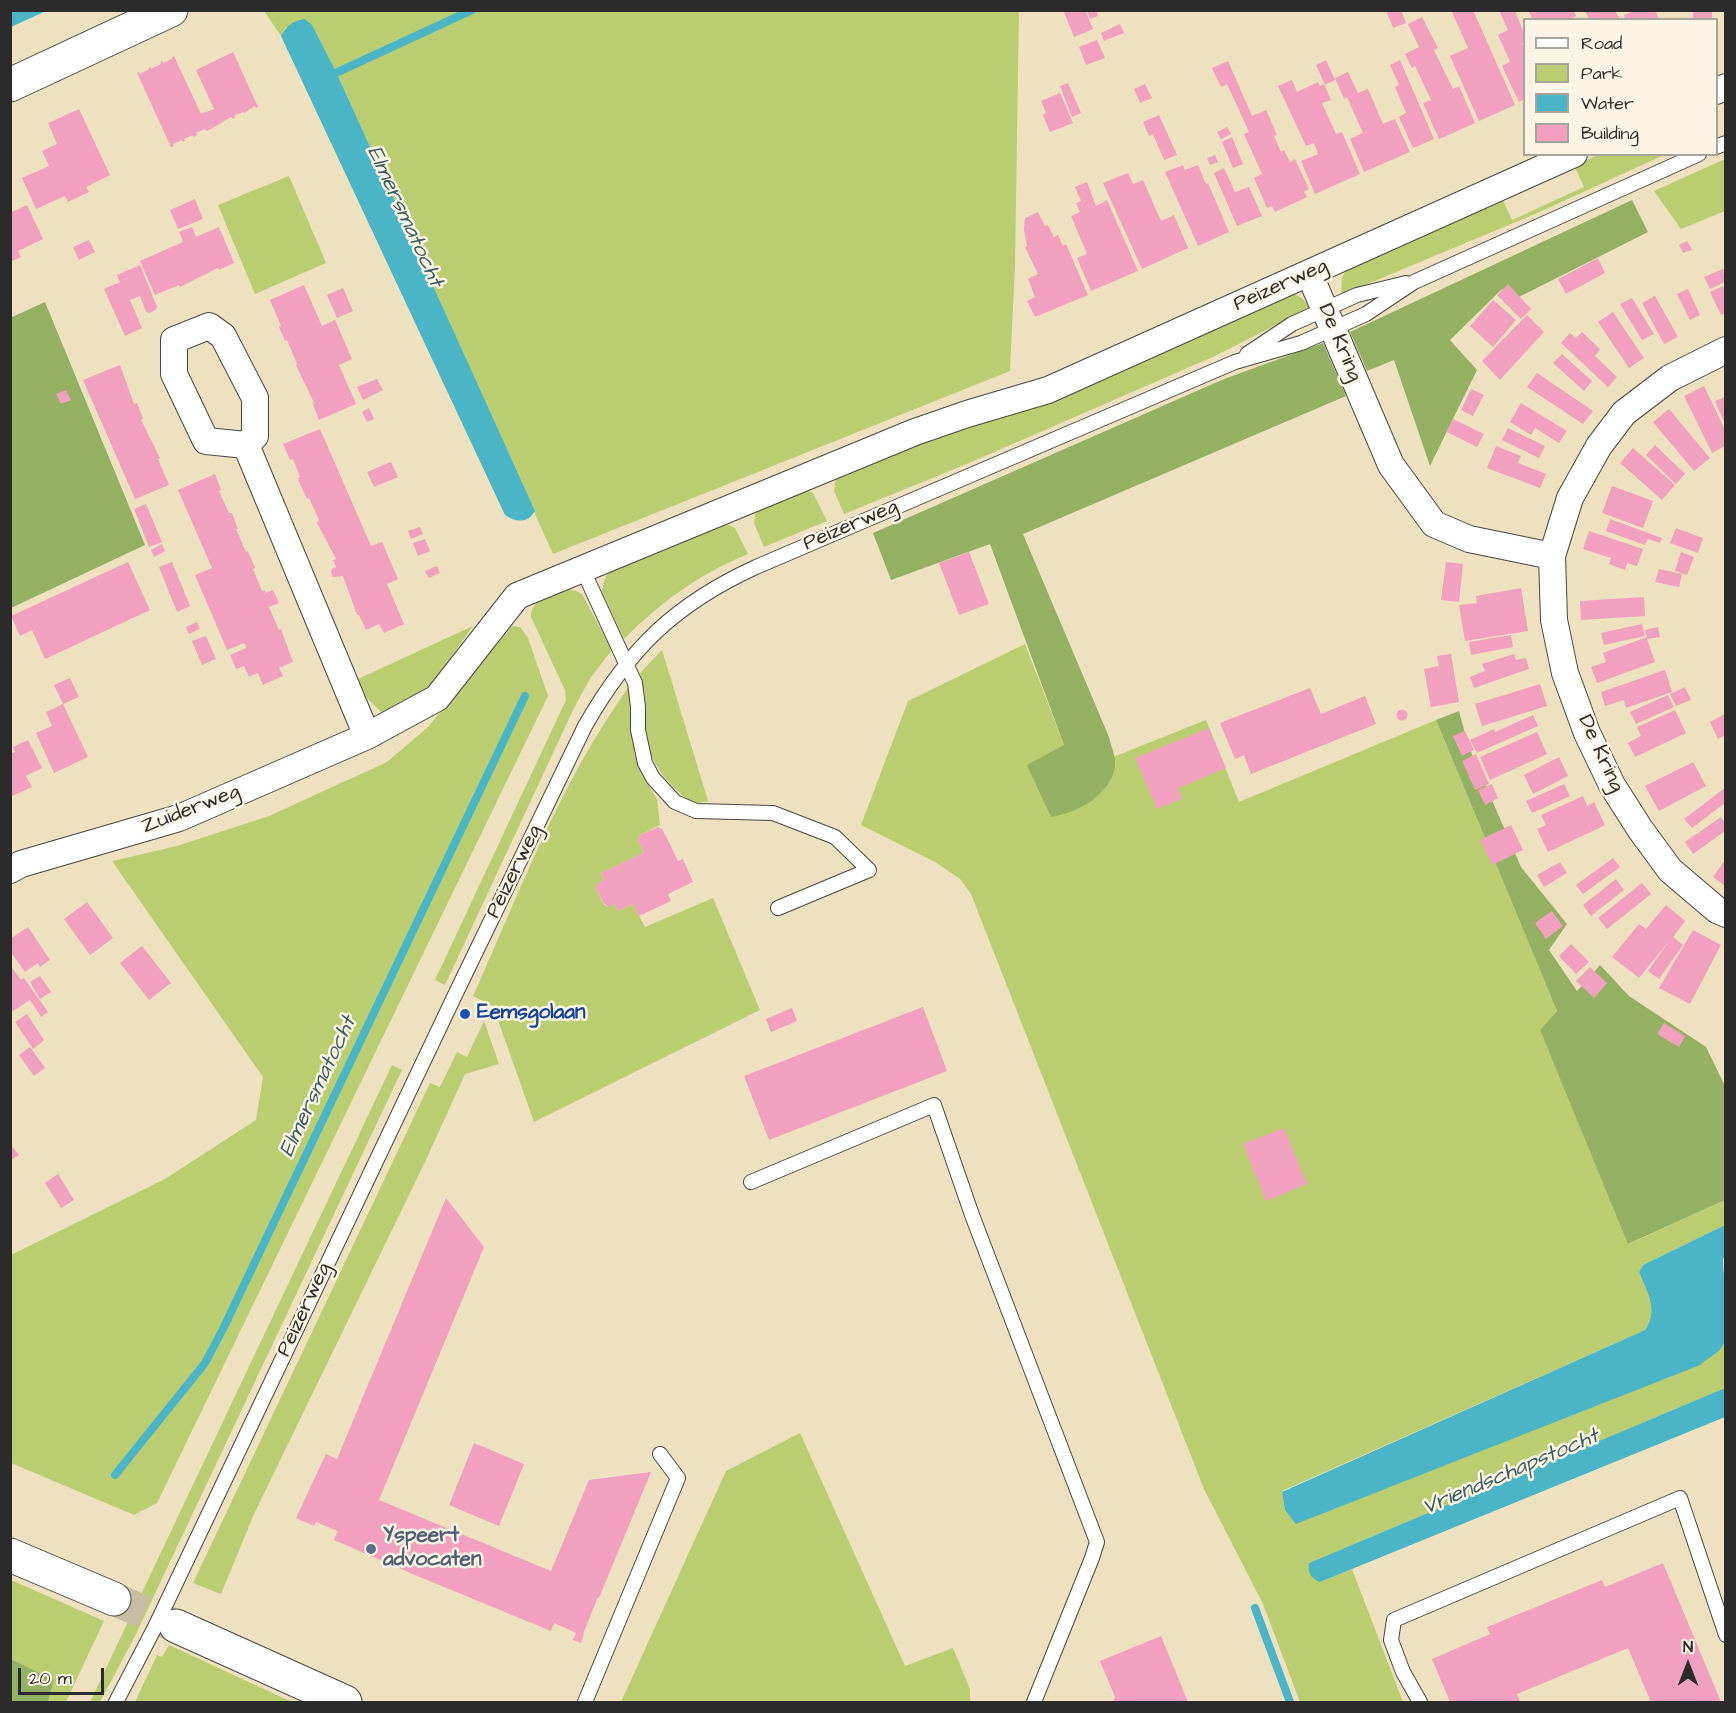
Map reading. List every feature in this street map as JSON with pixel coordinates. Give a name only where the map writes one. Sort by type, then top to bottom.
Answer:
[{"type":"street","points":[[10,85],[171,10]]},
{"type":"street","name":"Peizerweg","points":[[517,596],[915,432],[1048,390],[1570,156]]},
{"type":"street","name":"De Kring","points":[[1310,273],[1391,465],[1434,524],[1469,539],[1552,556]]},
{"type":"street","points":[[209,326],[223,336],[255,398],[255,436],[246,445],[206,441],[174,374],[174,340],[209,326]]},
{"type":"street","name":"De Kring","points":[[1725,350],[1670,378],[1624,413],[1599,446],[1570,498],[1552,556],[1554,620],[1565,673],[1587,733],[1612,785],[1640,830],[1670,870],[1717,910],[1725,914]]},
{"type":"street","points":[[246,445],[367,736]]},
{"type":"street","name":"Zuiderweg","points":[[10,870],[21,864],[179,818],[367,736],[437,698],[517,596]]},
{"type":"street","points":[[10,1555],[114,1599]]},
{"type":"street","points":[[176,1626],[345,1702]]},
{"type":"lane","name":"Peizerweg","points":[[1235,362],[1292,324],[1366,314],[1414,282],[1695,156]]},
{"type":"lane","name":"Peizerweg","points":[[116,1702],[155,1627],[585,726],[604,694],[626,664],[651,636],[675,615],[727,580],[1235,362],[1301,343],[1357,295],[1414,282]]},
{"type":"lane","points":[[582,568],[635,683],[638,730],[645,763],[653,778],[675,802],[696,811],[773,813],[835,837],[868,870],[778,908]]},
{"type":"lane","points":[[751,1182],[934,1105],[976,1226],[1097,1542],[1034,1702]]},
{"type":"lane","points":[[585,1702],[678,1478],[660,1454]]},
{"type":"lane","points":[[1420,1702],[1403,1672],[1391,1640],[1394,1620],[1680,1498],[1725,1635]]},
{"type":"green space","points":[[264,11],[1019,11],[1015,265],[1010,371],[553,554],[337,74],[286,27],[281,36]]},
{"type":"green space","points":[[1596,156],[1662,156],[1535,214],[1341,295],[1342,278],[1346,270],[1502,198],[1512,220],[1584,187],[1574,165]]},
{"type":"green space","points":[[1725,159],[1725,211],[1681,229],[1654,191]]},
{"type":"green space","points":[[289,176],[326,263],[255,294],[218,205]]},
{"type":"green space","points":[[1632,200],[1648,232],[1513,300],[1502,289],[1450,340],[1477,370],[1430,466],[1394,360],[1367,371],[1350,332]]},
{"type":"green space","points":[[1293,294],[1302,299],[1309,308],[1215,356],[969,463],[844,514],[834,491],[836,477]]},
{"type":"green space","points":[[45,302],[145,545],[11,608],[10,318]]},
{"type":"green space","points":[[1323,343],[1346,396],[1023,534],[1109,737],[1115,759],[1112,776],[1100,794],[1082,807],[1051,817],[1027,765],[1064,745],[990,544],[891,580],[873,533],[1224,379]]},
{"type":"green space","points":[[805,489],[813,493],[827,521],[764,547],[754,523],[756,510]]},
{"type":"green space","points":[[725,523],[735,528],[748,554],[713,571],[682,590],[624,639],[602,592],[605,579],[612,569]]},
{"type":"green space","points":[[564,588],[582,594],[612,650],[591,677],[574,708],[445,985],[435,980],[566,700],[565,690],[531,617],[537,602]]},
{"type":"green space","points":[[473,626],[435,680],[414,699],[382,713],[367,698],[358,679]]},
{"type":"green space","points":[[512,626],[520,627],[528,638],[548,696],[157,1503],[134,1515],[11,1463],[11,1255],[165,1179],[256,1120],[263,1077],[112,861],[177,846],[269,816],[387,762],[428,727]]},
{"type":"green space","points":[[1025,644],[1064,745],[1115,765],[1113,757],[1206,720],[1239,802],[1436,720],[1557,1011],[1540,1030],[1629,1244],[1725,1200],[1725,1225],[1643,1265],[1639,1272],[1651,1308],[1649,1323],[1645,1330],[1282,1491],[1285,1510],[1721,1348],[1725,1339],[1725,1388],[1309,1563],[1320,1582],[1352,1569],[1403,1702],[1300,1702],[1263,1604],[1204,1489],[971,894],[960,879],[935,862],[861,825],[908,701]]},
{"type":"green space","points":[[662,650],[708,801],[694,804],[674,788],[658,768],[648,746],[645,733],[645,701],[640,673]]},
{"type":"green space","points":[[628,688],[636,755],[641,773],[657,799],[660,825],[640,835],[638,840],[644,853],[601,873],[604,880],[598,883],[596,888],[604,905],[608,907],[614,904],[618,911],[633,904],[645,927],[713,898],[760,1010],[534,1122],[493,1006],[473,996],[562,799],[604,724]]},
{"type":"green space","points":[[1459,711],[1468,745],[1521,867],[1567,924],[1549,950],[1577,991],[1600,965],[1629,996],[1706,1047],[1725,1086],[1725,1200],[1628,1244],[1540,1030],[1557,1011],[1436,720]]},
{"type":"green space","points":[[484,1021],[499,1064],[465,1074],[425,1162],[254,1514],[221,1594],[193,1583],[430,1083],[440,1087],[457,1052],[467,1057]]},
{"type":"green space","points":[[392,1065],[402,1070],[135,1636],[100,1702],[90,1702]]},
{"type":"green space","points":[[800,1433],[905,1666],[953,1648],[970,1689],[970,1702],[621,1702],[726,1471]]},
{"type":"green space","points":[[11,1580],[104,1621],[66,1702],[48,1702],[54,1680],[11,1659]]},
{"type":"green space","points":[[169,1645],[292,1702],[135,1702],[157,1655],[162,1657]]},
{"type":"green space","points":[[11,1659],[54,1680],[48,1702],[11,1702]]},
{"type":"water","points":[[11,10],[46,10],[46,11],[11,27]]},
{"type":"water","points":[[305,19],[312,25],[337,74],[535,511],[526,520],[522,521],[505,515],[281,36],[291,24]]},
{"type":"water","points":[[1725,1225],[1725,1256],[1723,1259],[1727,1318],[1725,1340],[1720,1350],[1700,1365],[1296,1524],[1285,1510],[1282,1492],[1645,1330],[1649,1323],[1651,1308],[1639,1272],[1643,1265]]},
{"type":"water","points":[[1725,1388],[1725,1417],[1320,1582],[1310,1575],[1309,1563]]},
{"type":"building","points":[[1063,10],[1085,10],[1093,29],[1074,37]]},
{"type":"building","points":[[1087,10],[1096,10],[1098,16],[1090,19]]},
{"type":"building","points":[[1386,10],[1401,10],[1406,23],[1393,28]]},
{"type":"building","points":[[1473,10],[1515,105],[1479,121],[1450,56],[1468,48],[1452,12]]},
{"type":"building","points":[[1499,10],[1515,10],[1523,31],[1523,100],[1519,102],[1502,66],[1510,62],[1498,35],[1508,30]]},
{"type":"building","points":[[1528,10],[1574,10],[1576,16],[1573,18],[1532,18]]},
{"type":"building","points":[[1585,10],[1614,10],[1620,18],[1588,18]]},
{"type":"building","points":[[1636,10],[1655,10],[1658,18],[1625,18],[1624,15]]},
{"type":"building","points":[[1693,10],[1712,10],[1712,18],[1693,18]]},
{"type":"building","points":[[1422,17],[1438,48],[1434,50],[1453,89],[1459,86],[1475,123],[1439,139],[1423,103],[1431,100],[1415,66],[1412,68],[1405,54],[1419,47],[1408,24]]},
{"type":"building","points":[[1120,24],[1124,33],[1104,41],[1101,33]]},
{"type":"building","points":[[1097,40],[1105,58],[1086,65],[1079,47]]},
{"type":"building","points":[[233,52],[258,107],[255,106],[234,116],[233,119],[231,117],[209,130],[205,129],[196,133],[194,137],[193,135],[171,147],[137,73],[140,74],[151,67],[151,69],[174,56],[201,114],[214,109],[196,70]]},
{"type":"building","points":[[1326,60],[1335,80],[1325,85],[1316,65]]},
{"type":"building","points":[[1400,60],[1434,139],[1413,148],[1399,117],[1406,113],[1395,87],[1399,85],[1390,65]]},
{"type":"building","points":[[1228,61],[1252,116],[1266,110],[1277,135],[1274,136],[1281,152],[1284,150],[1290,162],[1295,159],[1309,189],[1304,192],[1307,197],[1275,212],[1272,206],[1267,208],[1254,178],[1262,174],[1244,134],[1249,132],[1227,84],[1221,87],[1212,68]]},
{"type":"building","points":[[1348,72],[1358,93],[1368,89],[1383,124],[1395,119],[1410,152],[1364,172],[1350,139],[1363,133],[1347,97],[1344,99],[1335,78]]},
{"type":"building","points":[[1292,80],[1297,92],[1318,82],[1320,86],[1324,84],[1331,100],[1322,103],[1336,134],[1342,132],[1360,174],[1315,194],[1301,161],[1318,154],[1314,143],[1306,146],[1278,86]]},
{"type":"building","points":[[1068,83],[1081,113],[1072,117],[1060,86]]},
{"type":"building","points":[[1145,84],[1152,98],[1140,103],[1134,89]]},
{"type":"building","points":[[1060,93],[1073,123],[1050,132],[1043,115],[1046,113],[1041,101]]},
{"type":"building","points":[[79,109],[110,175],[86,187],[89,192],[68,202],[65,196],[36,209],[22,178],[49,166],[42,151],[57,144],[48,123]]},
{"type":"building","points":[[1159,115],[1177,155],[1164,160],[1153,134],[1149,136],[1143,122]]},
{"type":"building","points":[[1227,127],[1231,134],[1221,139],[1217,132]]},
{"type":"building","points":[[1232,137],[1243,164],[1233,168],[1222,142]]},
{"type":"building","points":[[1215,155],[1218,162],[1210,165],[1207,158]]},
{"type":"building","points":[[1183,165],[1185,170],[1198,165],[1229,232],[1198,246],[1165,172]]},
{"type":"building","points":[[1224,168],[1235,192],[1249,187],[1262,216],[1237,226],[1214,173]]},
{"type":"building","points":[[1128,173],[1133,184],[1143,180],[1161,221],[1174,215],[1188,248],[1142,269],[1103,183]]},
{"type":"building","points":[[1087,182],[1096,206],[1107,200],[1138,271],[1091,291],[1077,258],[1087,254],[1071,216],[1080,212],[1076,203],[1081,201],[1075,187]]},
{"type":"building","points":[[195,199],[203,219],[178,229],[170,210]]},
{"type":"building","points":[[27,205],[43,239],[18,251],[21,257],[10,262],[10,213]]},
{"type":"building","points":[[1038,212],[1054,237],[1058,235],[1063,246],[1066,244],[1088,295],[1035,317],[1027,301],[1035,297],[1028,279],[1038,274],[1025,247],[1027,246],[1024,230],[1025,218]]},
{"type":"building","points":[[192,227],[196,237],[219,227],[234,263],[219,270],[218,268],[180,287],[179,285],[155,295],[140,261],[183,242],[179,232]]},
{"type":"building","points":[[89,240],[95,252],[79,260],[73,247]]},
{"type":"building","points":[[1687,241],[1692,250],[1683,253],[1679,245]]},
{"type":"building","points":[[1598,258],[1605,273],[1566,294],[1558,279]]},
{"type":"building","points":[[140,265],[157,307],[149,313],[146,312],[140,296],[130,300],[142,328],[125,336],[104,289],[120,282],[117,275]]},
{"type":"building","points":[[1723,269],[1725,282],[1710,289],[1704,277]]},
{"type":"building","points":[[1508,284],[1531,309],[1521,319],[1497,295]]},
{"type":"building","points":[[304,285],[322,326],[335,320],[352,359],[339,365],[356,404],[319,420],[312,402],[315,405],[287,340],[285,341],[279,327],[281,326],[270,300]]},
{"type":"building","points":[[1723,286],[1725,313],[1721,315],[1710,292]]},
{"type":"building","points":[[343,288],[353,311],[337,318],[327,295]]},
{"type":"building","points":[[1688,289],[1700,315],[1690,320],[1677,294]]},
{"type":"building","points":[[1655,296],[1678,337],[1664,344],[1642,303]]},
{"type":"building","points":[[1632,298],[1654,334],[1642,340],[1620,304]]},
{"type":"building","points":[[1493,300],[1516,320],[1493,347],[1470,326]]},
{"type":"building","points":[[1613,312],[1644,358],[1629,368],[1598,322]]},
{"type":"building","points":[[1527,315],[1544,332],[1500,380],[1482,361]]},
{"type":"building","points":[[1582,332],[1600,349],[1595,356],[1617,377],[1608,387],[1561,343],[1570,333],[1576,338]]},
{"type":"building","points":[[1562,354],[1592,381],[1584,391],[1553,363]]},
{"type":"building","points":[[120,365],[134,404],[137,403],[143,419],[141,420],[160,458],[158,459],[169,485],[135,499],[83,380]]},
{"type":"building","points":[[1537,373],[1593,411],[1583,424],[1527,387]]},
{"type":"building","points":[[377,379],[383,390],[363,400],[357,387]]},
{"type":"building","points":[[1704,386],[1725,430],[1725,446],[1712,453],[1684,396]]},
{"type":"building","points":[[1471,389],[1484,395],[1473,416],[1461,410]]},
{"type":"building","points":[[66,390],[71,400],[61,404],[56,394]]},
{"type":"building","points":[[1725,397],[1725,424],[1715,401]]},
{"type":"building","points":[[1521,403],[1567,431],[1559,443],[1535,428],[1531,435],[1510,422]]},
{"type":"building","points":[[369,408],[374,419],[367,422],[362,412]]},
{"type":"building","points":[[1669,409],[1710,458],[1694,471],[1653,422]]},
{"type":"building","points":[[1453,419],[1484,434],[1477,447],[1447,432]]},
{"type":"building","points":[[1508,428],[1545,446],[1539,458],[1502,440]]},
{"type":"building","points":[[320,429],[371,546],[382,542],[398,579],[387,584],[404,624],[384,633],[379,624],[366,630],[357,615],[343,576],[333,577],[331,572],[336,567],[333,560],[336,559],[317,523],[319,520],[309,498],[307,499],[300,484],[298,478],[300,477],[293,459],[290,460],[283,444]]},
{"type":"building","points":[[1655,445],[1685,474],[1676,484],[1646,455]]},
{"type":"building","points":[[1496,446],[1521,456],[1518,463],[1546,474],[1540,488],[1487,468]]},
{"type":"building","points":[[1633,448],[1675,485],[1662,500],[1620,463]]},
{"type":"building","points":[[391,462],[398,477],[374,487],[367,472]]},
{"type":"building","points":[[215,474],[221,490],[219,491],[229,513],[232,513],[238,529],[236,529],[246,552],[248,551],[262,591],[266,593],[273,590],[279,603],[269,607],[279,630],[281,629],[293,662],[279,668],[283,676],[263,685],[258,673],[249,677],[244,666],[236,669],[230,655],[246,646],[244,643],[227,650],[195,575],[212,568],[178,490]]},
{"type":"building","points":[[1612,486],[1653,501],[1643,528],[1602,513]]},
{"type":"building","points":[[146,504],[162,542],[149,547],[134,509]]},
{"type":"building","points":[[1610,519],[1662,538],[1660,543],[1648,539],[1645,545],[1606,531]]},
{"type":"building","points":[[420,527],[423,534],[411,539],[408,531]]},
{"type":"building","points":[[1676,528],[1703,538],[1698,553],[1670,543]]},
{"type":"building","points":[[1589,531],[1643,549],[1637,566],[1627,563],[1625,570],[1609,564],[1611,558],[1583,549]]},
{"type":"building","points":[[425,539],[430,551],[418,556],[413,543]]},
{"type":"building","points":[[162,544],[165,551],[154,557],[151,550]]},
{"type":"building","points":[[969,552],[989,604],[959,615],[939,563]]},
{"type":"building","points":[[1681,552],[1694,557],[1687,575],[1675,571]]},
{"type":"building","points":[[128,562],[150,610],[45,659],[32,630],[20,636],[11,616]]},
{"type":"building","points":[[172,562],[190,606],[177,612],[159,567]]},
{"type":"building","points":[[1446,562],[1463,564],[1459,602],[1441,600]]},
{"type":"building","points":[[437,566],[440,573],[429,578],[425,571]]},
{"type":"building","points":[[1659,569],[1682,574],[1679,587],[1655,582]]},
{"type":"building","points":[[1521,588],[1528,631],[1465,641],[1459,605],[1477,603],[1476,596]]},
{"type":"building","points":[[1644,597],[1645,616],[1581,620],[1580,601]]},
{"type":"building","points":[[197,622],[200,629],[189,634],[186,627]]},
{"type":"building","points":[[1642,624],[1645,636],[1604,645],[1601,633]]},
{"type":"building","points":[[1658,627],[1660,637],[1647,639],[1655,662],[1597,683],[1591,667],[1606,662],[1603,653],[1647,637],[1645,630]]},
{"type":"building","points":[[1511,635],[1513,647],[1471,655],[1469,642]]},
{"type":"building","points":[[206,636],[216,659],[202,665],[192,641]]},
{"type":"building","points":[[1451,654],[1459,702],[1431,707],[1424,669],[1439,666],[1437,656]]},
{"type":"building","points":[[1514,654],[1516,660],[1526,658],[1529,669],[1474,688],[1470,677],[1485,671],[1482,664]]},
{"type":"building","points":[[1665,670],[1672,692],[1626,708],[1624,700],[1605,706],[1601,692]]},
{"type":"building","points":[[70,678],[79,697],[63,704],[54,685]]},
{"type":"building","points":[[1540,684],[1547,706],[1482,726],[1475,704]]},
{"type":"building","points":[[1685,687],[1691,700],[1676,706],[1670,694]]},
{"type":"building","points":[[1310,688],[1321,714],[1365,696],[1376,724],[1251,774],[1244,755],[1235,759],[1220,723]]},
{"type":"building","points":[[1668,695],[1674,707],[1636,724],[1630,712]]},
{"type":"building","points":[[63,704],[88,757],[54,773],[36,733],[52,726],[46,712]]},
{"type":"building","points":[[1402,710],[1406,711],[1406,719],[1402,720],[1398,719],[1397,715],[1398,711]]},
{"type":"building","points":[[1675,710],[1686,733],[1635,757],[1628,743],[1641,736],[1637,727]]},
{"type":"building","points":[[1725,714],[1725,735],[1718,739],[1710,722]]},
{"type":"building","points":[[1533,715],[1538,726],[1477,753],[1470,740],[1494,729],[1495,732]]},
{"type":"building","points":[[1209,728],[1226,768],[1178,788],[1182,799],[1157,809],[1135,758]]},
{"type":"building","points":[[1465,731],[1474,750],[1462,756],[1453,736]]},
{"type":"building","points":[[1537,732],[1547,754],[1490,780],[1480,757]]},
{"type":"building","points":[[28,740],[42,768],[26,776],[32,787],[10,797],[10,754],[15,752],[13,747]]},
{"type":"building","points":[[1476,754],[1489,784],[1475,790],[1462,761]]},
{"type":"building","points":[[1559,757],[1568,776],[1533,794],[1524,775]]},
{"type":"building","points":[[1693,762],[1706,786],[1659,811],[1645,786]]},
{"type":"building","points":[[1492,784],[1498,798],[1485,805],[1478,790]]},
{"type":"building","points":[[1564,784],[1570,796],[1532,813],[1526,801]]},
{"type":"building","points":[[1725,788],[1725,803],[1692,828],[1684,819]]},
{"type":"building","points":[[1583,796],[1587,806],[1594,802],[1605,825],[1548,852],[1537,829],[1546,825],[1541,815]]},
{"type":"building","points":[[1721,817],[1725,823],[1725,831],[1693,854],[1685,842]]},
{"type":"building","points":[[1511,825],[1523,850],[1492,865],[1480,840]]},
{"type":"building","points":[[658,827],[662,829],[678,861],[683,859],[693,882],[668,894],[671,901],[639,916],[633,904],[618,911],[614,904],[609,907],[604,904],[596,888],[598,883],[604,880],[601,873],[644,853],[638,840],[640,835]]},
{"type":"building","points":[[1613,858],[1620,867],[1583,894],[1576,885]]},
{"type":"building","points":[[1725,860],[1725,886],[1713,877]]},
{"type":"building","points":[[1560,862],[1567,873],[1544,887],[1537,875]]},
{"type":"building","points":[[1616,879],[1624,890],[1591,916],[1583,905]]},
{"type":"building","points":[[1642,883],[1651,894],[1607,929],[1598,918]]},
{"type":"building","points":[[87,902],[113,938],[90,955],[64,919]]},
{"type":"building","points":[[1666,905],[1685,921],[1673,937],[1683,945],[1659,979],[1648,971],[1669,941],[1639,978],[1612,957],[1639,924],[1646,929]]},
{"type":"building","points":[[1552,911],[1563,926],[1546,939],[1535,923]]},
{"type":"building","points":[[28,927],[50,960],[40,967],[38,963],[25,972],[10,951],[10,939]]},
{"type":"building","points":[[1693,930],[1721,945],[1690,1004],[1659,988]]},
{"type":"building","points":[[1571,944],[1589,962],[1576,974],[1559,956]]},
{"type":"building","points":[[142,946],[171,983],[149,1000],[120,963]]},
{"type":"building","points":[[10,965],[21,980],[24,978],[48,1012],[41,1017],[30,1000],[13,1011],[10,1008]]},
{"type":"building","points":[[1590,967],[1607,983],[1594,998],[1576,981]]},
{"type":"building","points":[[40,976],[51,992],[40,999],[30,982]]},
{"type":"building","points":[[923,1007],[947,1071],[769,1140],[744,1076]]},
{"type":"building","points":[[792,1008],[797,1021],[771,1032],[766,1019]]},
{"type":"building","points":[[27,1014],[44,1040],[33,1049],[15,1022]]},
{"type":"building","points":[[1664,1023],[1685,1036],[1679,1047],[1657,1034]]},
{"type":"building","points":[[30,1047],[45,1068],[34,1076],[19,1055]]},
{"type":"building","points":[[1284,1128],[1307,1184],[1266,1201],[1243,1144]]},
{"type":"building","points":[[10,1144],[19,1155],[10,1161]]},
{"type":"building","points":[[58,1174],[74,1200],[61,1208],[45,1183]]},
{"type":"building","points":[[446,1198],[484,1247],[379,1500],[551,1571],[589,1480],[651,1472],[581,1643],[573,1640],[576,1633],[554,1623],[551,1631],[334,1540],[338,1531],[316,1522],[314,1526],[296,1518],[326,1454],[337,1459]]},
{"type":"building","points":[[474,1443],[524,1464],[499,1526],[449,1505]]},
{"type":"building","points":[[1663,1563],[1721,1702],[1651,1702],[1628,1648],[1517,1694],[1520,1702],[1450,1702],[1432,1659],[1490,1634],[1487,1627],[1602,1580],[1605,1587]]},
{"type":"building","points":[[1161,1636],[1188,1702],[1113,1702],[1115,1697],[1100,1661]]},
{"type":"waterway","name":"Elmersmatocht","points":[[327,77],[472,10]]},
{"type":"waterway","name":"Elmersmatocht","points":[[115,1475],[205,1363],[223,1329],[525,696]]},
{"type":"waterway","name":"Vriendschapstocht","points":[[1255,1608],[1290,1702]]},
{"type":"tunnel","points":[[114,1599],[176,1626]]},
{"type":"place","name":"Eemsgolaan","points":[[465,1014]]},
{"type":"place","name":"Yspeert advocaten","points":[[371,1549]]}]
